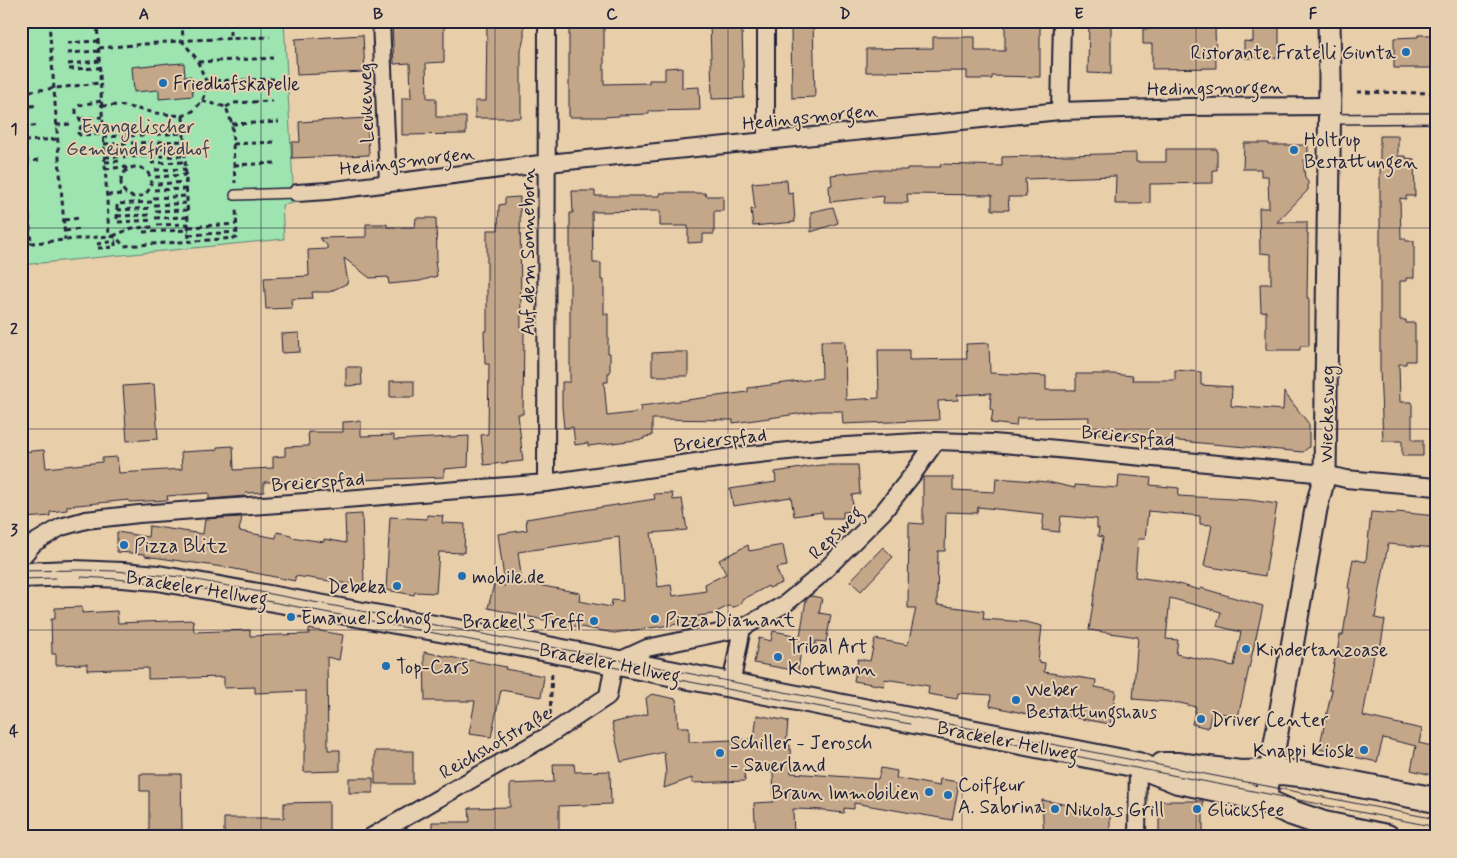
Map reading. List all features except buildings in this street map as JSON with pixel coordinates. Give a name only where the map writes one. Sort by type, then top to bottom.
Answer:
[{"type":"main road","name":"Brackeler Hellweg","points":[[21,575],[73,573],[158,578],[517,643],[1138,765],[1178,781],[1237,793],[1264,801],[1292,814],[1324,824],[1387,837]]},
{"type":"main road","name":"Brackeler Hellweg","points":[[1138,765],[1177,765],[1240,773],[1282,772],[1309,775],[1436,800]]},
{"type":"street","name":"Leukeweg","points":[[382,21],[388,183]]},
{"type":"street","name":"Auf dem Sonneborn","points":[[546,483],[547,21]]},
{"type":"street","points":[[766,21],[766,141]]},
{"type":"street","points":[[1060,111],[1062,21]]},
{"type":"street","name":"Wieckesweg","points":[[1264,801],[1313,528],[1325,474],[1329,21]]},
{"type":"street","name":"Hedingsmorgen","points":[[297,193],[327,191],[548,162],[1060,111],[1188,107],[1329,112]]},
{"type":"street","name":"Breierspfad","points":[[21,558],[34,543],[61,526],[86,520],[138,514],[546,483],[739,456],[828,447],[936,441],[1002,444],[1325,474],[1349,479],[1436,487]]},
{"type":"street","name":"Repsweg","points":[[614,663],[647,648],[742,628],[785,604],[818,577],[883,512],[936,441]]},
{"type":"street","points":[[731,685],[742,628]]},
{"type":"street","name":"Reichshofstraße","points":[[374,836],[556,731],[608,696],[614,663]]},
{"type":"street","points":[[1137,837],[1138,765]]},
{"type":"lane","points":[[1329,112],[1436,118]]},
{"type":"lane","points":[[235,195],[297,193]]},
{"type":"path","points":[[49,21],[65,240]]},
{"type":"path","points":[[107,21],[97,21],[105,168],[111,236]]},
{"type":"path","points":[[182,21],[183,42],[198,62],[206,82],[206,93],[194,111],[183,116],[156,113],[119,105],[102,104],[80,105],[76,109],[76,115],[80,119],[81,128],[78,129],[80,135],[184,133]]},
{"type":"path","points":[[230,21],[230,39]]},
{"type":"path","points":[[67,53],[191,40],[270,37]]},
{"type":"path","points":[[67,43],[98,40]]},
{"type":"path","points":[[198,62],[273,58]]},
{"type":"path","points":[[68,64],[99,61]]},
{"type":"path","points":[[69,69],[100,68]]},
{"type":"path","points":[[206,82],[275,79]]},
{"type":"path","points":[[21,92],[100,83]]},
{"type":"path","points":[[1357,92],[1436,93]]},
{"type":"path","points":[[202,101],[226,107],[234,103],[272,101]]},
{"type":"path","points":[[31,243],[24,170],[21,108],[37,105]]},
{"type":"path","points":[[21,244],[111,236],[116,237],[124,246],[237,238],[232,124],[226,107]]},
{"type":"path","points":[[183,116],[190,242]]},
{"type":"path","points":[[80,119],[102,117]]},
{"type":"path","points":[[232,124],[280,122]]},
{"type":"path","points":[[56,125],[72,124]]},
{"type":"path","points":[[22,128],[38,125]]},
{"type":"path","points":[[81,128],[103,126]]},
{"type":"path","points":[[24,142],[58,139]]},
{"type":"path","points":[[104,144],[185,141]]},
{"type":"path","points":[[233,144],[275,142]]},
{"type":"path","points":[[104,151],[185,148]]},
{"type":"path","points":[[105,160],[185,156]]},
{"type":"path","points":[[25,161],[40,160]]},
{"type":"path","points":[[105,160],[121,161]]},
{"type":"path","points":[[151,163],[186,162]]},
{"type":"path","points":[[234,165],[277,163]]},
{"type":"path","points":[[105,168],[124,167],[127,170]]},
{"type":"path","points":[[107,195],[126,194],[140,197],[148,192],[151,182],[148,173],[140,167],[127,170],[120,180],[122,190],[126,194]]},
{"type":"path","points":[[155,170],[186,168]]},
{"type":"path","points":[[154,177],[186,175]]},
{"type":"path","points":[[156,184],[186,182]]},
{"type":"path","points":[[154,190],[187,189]]},
{"type":"path","points":[[21,190],[27,190]]},
{"type":"path","points":[[154,205],[187,196]]},
{"type":"path","points":[[188,203],[154,205],[116,204],[117,222],[188,217]]},
{"type":"path","points":[[154,205],[188,210]]},
{"type":"path","points":[[21,211],[29,210]]},
{"type":"path","points":[[64,220],[80,218]]},
{"type":"path","points":[[143,232],[236,224]]},
{"type":"path","points":[[157,225],[237,232]]},
{"type":"path","points":[[111,236],[132,228],[153,227]]},
{"type":"path","points":[[65,231],[81,229]]},
{"type":"path","points":[[21,231],[30,231]]},
{"type":"path","points":[[96,237],[98,250],[115,247],[115,242]]},
{"type":"path","points":[[97,244],[120,241]]},
{"type":"path","points":[[552,671],[550,722],[556,731]]},
{"type":"green space","name":"Evangelischer Gemeindefriedhof","points":[[21,21],[284,21],[294,203],[282,205],[284,239],[21,265]]},
{"type":"tram line","points":[[21,571],[115,571],[181,577],[620,660],[1436,819]]},
{"type":"tram line","points":[[81,577],[117,579],[204,589],[910,724]]},
{"type":"tram line","points":[[21,579],[56,578]]},
{"type":"tram line","points":[[999,741],[1436,827]]},
{"type":"place","name":"Ristorante Fratelli Giunta","points":[[1406,52]]},
{"type":"place","name":"Friedhofskapelle","points":[[163,83]]},
{"type":"place","name":"Holtrup Bestattungen","points":[[1294,150]]},
{"type":"place","name":"Pizza Blitz","points":[[124,545]]},
{"type":"place","name":"mobile.de","points":[[462,576]]},
{"type":"place","name":"Debeka","points":[[397,586]]},
{"type":"place","name":"Emanuel Schnog","points":[[291,617]]},
{"type":"place","name":"Pizza Diamant","points":[[655,619]]},
{"type":"place","name":"Brackel's Treff","points":[[594,621]]},
{"type":"place","name":"Kindertanzoase","points":[[1246,649]]},
{"type":"place","name":"Tribal Art Kortmann","points":[[778,657]]},
{"type":"place","name":"Top-Cars","points":[[386,666]]},
{"type":"place","name":"Weber Bestattungshaus","points":[[1016,700]]},
{"type":"place","name":"Driver Center","points":[[1201,719]]},
{"type":"place","name":"Knappi Kiosk","points":[[1364,750]]},
{"type":"place","name":"Schiller - Jerosch - Sauerland","points":[[720,753]]},
{"type":"place","name":"Braun Immobilien","points":[[929,792]]},
{"type":"place","name":"Coiffeur A. Sabrina","points":[[948,795]]},
{"type":"place","name":"Nikolas Grill","points":[[1055,809]]},
{"type":"place","name":"Glücksfee","points":[[1197,809]]}]
